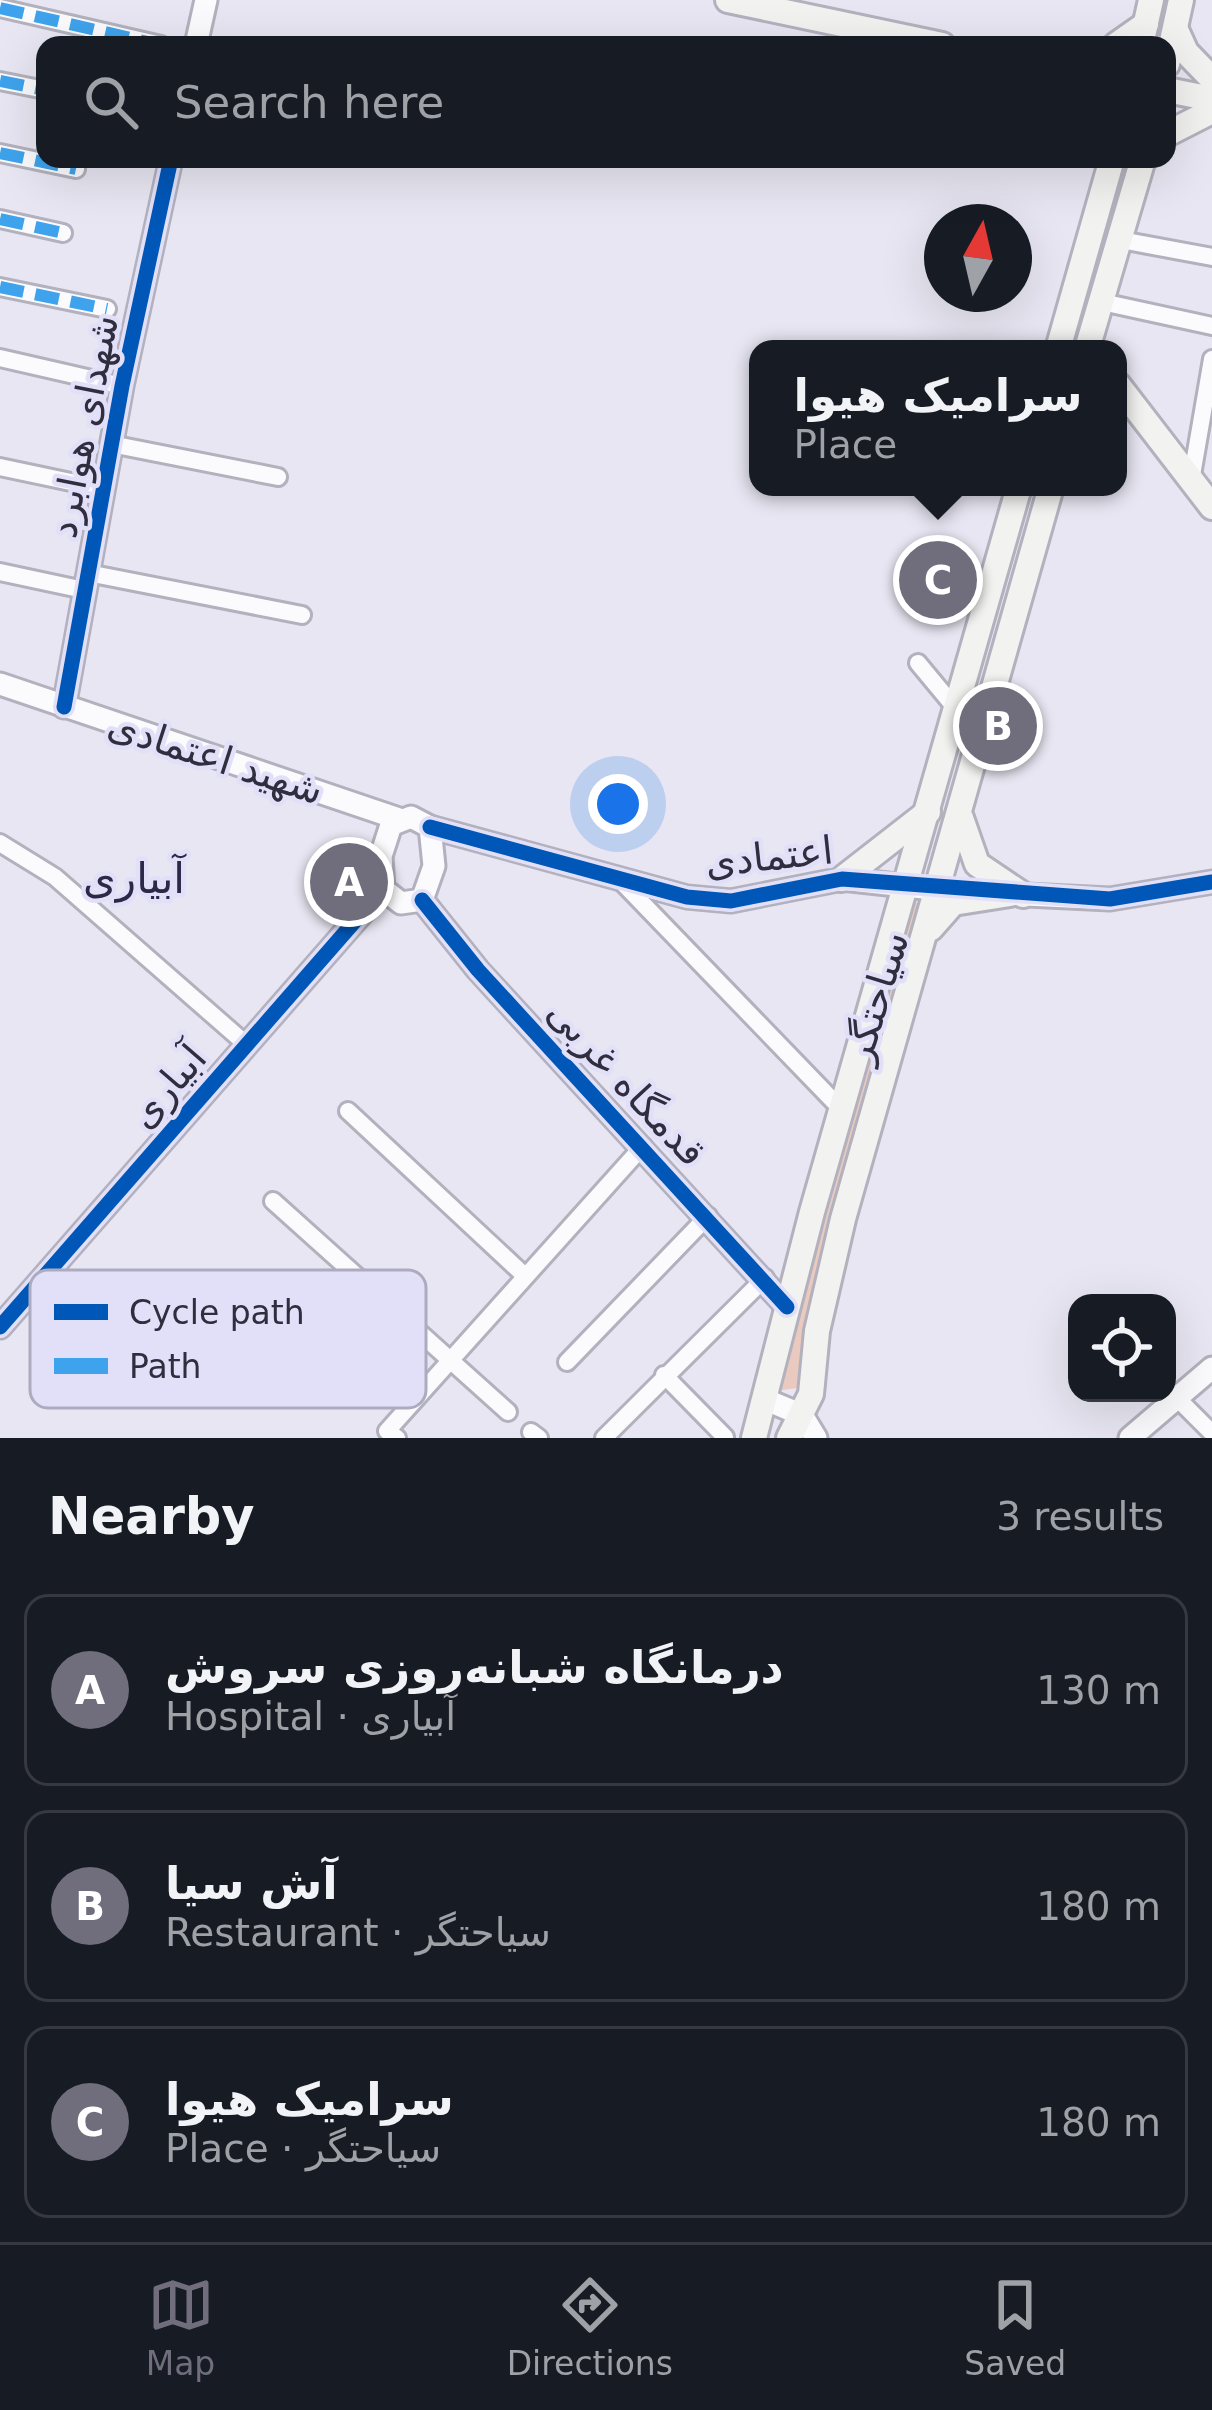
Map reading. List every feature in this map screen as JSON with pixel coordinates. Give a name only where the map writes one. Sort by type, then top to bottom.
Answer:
[{"type":"main road","points":[[728,0],[899,36]]},
{"type":"main road","points":[[1174,36],[1181,0]]},
{"type":"main road","points":[[1176,30],[1186,52],[1212,79]]},
{"type":"main road","points":[[1176,92],[1212,99]]},
{"type":"main road","points":[[1176,129],[1212,111]]},
{"type":"main road","points":[[1061,340],[1108,168]]},
{"type":"main road","points":[[1092,340],[1143,168]]},
{"type":"main road","points":[[1127,410],[1212,507]]},
{"type":"main road","name":"سیاحتگر","points":[[754,1438],[812,1213],[909,887],[1016,496]]},
{"type":"main road","name":"سیاحتگر","points":[[795,1427],[811,1394],[817,1331],[843,1219],[1049,496]]},
{"type":"main road","points":[[842,879],[928,812]]},
{"type":"main road","points":[[961,816],[976,864],[1017,895]]},
{"type":"main road","points":[[926,934],[953,903],[1017,895]]},
{"type":"main road","points":[[812,1213],[843,1219]]},
{"type":"street","points":[[198,36],[206,0]]},
{"type":"street","points":[[0,8],[122,36]]},
{"type":"street","points":[[0,81],[36,88]]},
{"type":"street","points":[[0,153],[36,161]]},
{"type":"street","points":[[71,168],[76,169]]},
{"type":"street","name":"شهدای هوابرد","points":[[64,707],[122,386],[169,168]]},
{"type":"street","points":[[0,219],[63,233]]},
{"type":"street","points":[[1121,240],[1212,257]]},
{"type":"street","points":[[0,287],[107,309]]},
{"type":"street","points":[[1102,302],[1212,326]]},
{"type":"street","points":[[0,358],[122,386]]},
{"type":"street","points":[[1191,481],[1212,359]]},
{"type":"street","points":[[111,444],[278,477]]},
{"type":"street","points":[[0,467],[104,489]]},
{"type":"street","points":[[0,572],[302,615]]},
{"type":"street","points":[[918,663],[956,710]]},
{"type":"street","name":"شهید اعتمادی","points":[[0,685],[364,807],[391,828]]},
{"type":"street","name":"اعتمادی","points":[[391,828],[411,817],[430,827],[687,897],[731,901],[842,879],[939,890]]},
{"type":"street","points":[[391,828],[383,889],[401,903],[422,900],[434,866],[430,827]]},
{"type":"street","points":[[0,843],[55,877],[247,1045]]},
{"type":"street","points":[[614,874],[842,1110]]},
{"type":"street","points":[[939,890],[1110,899],[1212,882]]},
{"type":"street","name":"آبیاری","points":[[50,1270],[383,889]]},
{"type":"street","name":"قدمگاه غربی","points":[[422,900],[478,970],[787,1307]]},
{"type":"street","points":[[348,1111],[524,1276]]},
{"type":"street","points":[[426,1388],[643,1146]]},
{"type":"street","points":[[273,1201],[349,1270]]},
{"type":"street","points":[[567,1362],[708,1216]]},
{"type":"street","points":[[604,1438],[765,1278]]},
{"type":"street","name":"آبیاری","points":[[0,1327],[30,1293]]},
{"type":"street","points":[[426,1340],[508,1412]]},
{"type":"street","points":[[1130,1438],[1212,1368]]},
{"type":"street","points":[[664,1375],[724,1437]]},
{"type":"street","points":[[1177,1398],[1212,1432]]},
{"type":"street","points":[[764,1399],[815,1438]]},
{"type":"street","points":[[392,1434],[411,1408]]},
{"type":"shaded area","points":[[914,902],[921,904],[804,1322],[798,1388],[782,1390],[779,1368],[791,1344]]},
{"type":"marked path","points":[[0,8],[122,36]]},
{"type":"marked path","points":[[0,81],[36,88]]},
{"type":"marked path","points":[[0,153],[36,161]]},
{"type":"marked path","points":[[71,168],[76,169]]},
{"type":"marked path","points":[[0,219],[63,233]]},
{"type":"marked path","points":[[0,287],[107,309]]},
{"type":"cycle path","points":[[64,707],[122,386],[169,168]]},
{"type":"cycle path","points":[[430,827],[687,897],[731,901],[842,879],[1110,899],[1212,882]]},
{"type":"cycle path","points":[[50,1270],[383,889]]},
{"type":"cycle path","points":[[422,900],[478,970],[787,1307]]},
{"type":"cycle path","points":[[0,1327],[30,1293]]},
{"type":"place","name":"سرامیک هیوا","points":[[938,580]]},
{"type":"place","name":"آش سیا","points":[[998,726]]},
{"type":"place","name":"درمانگاه شبانه‌روزی سروش","points":[[349,882]]},
{"type":"district","name":"آبیاری","points":[[134,878]]}]
